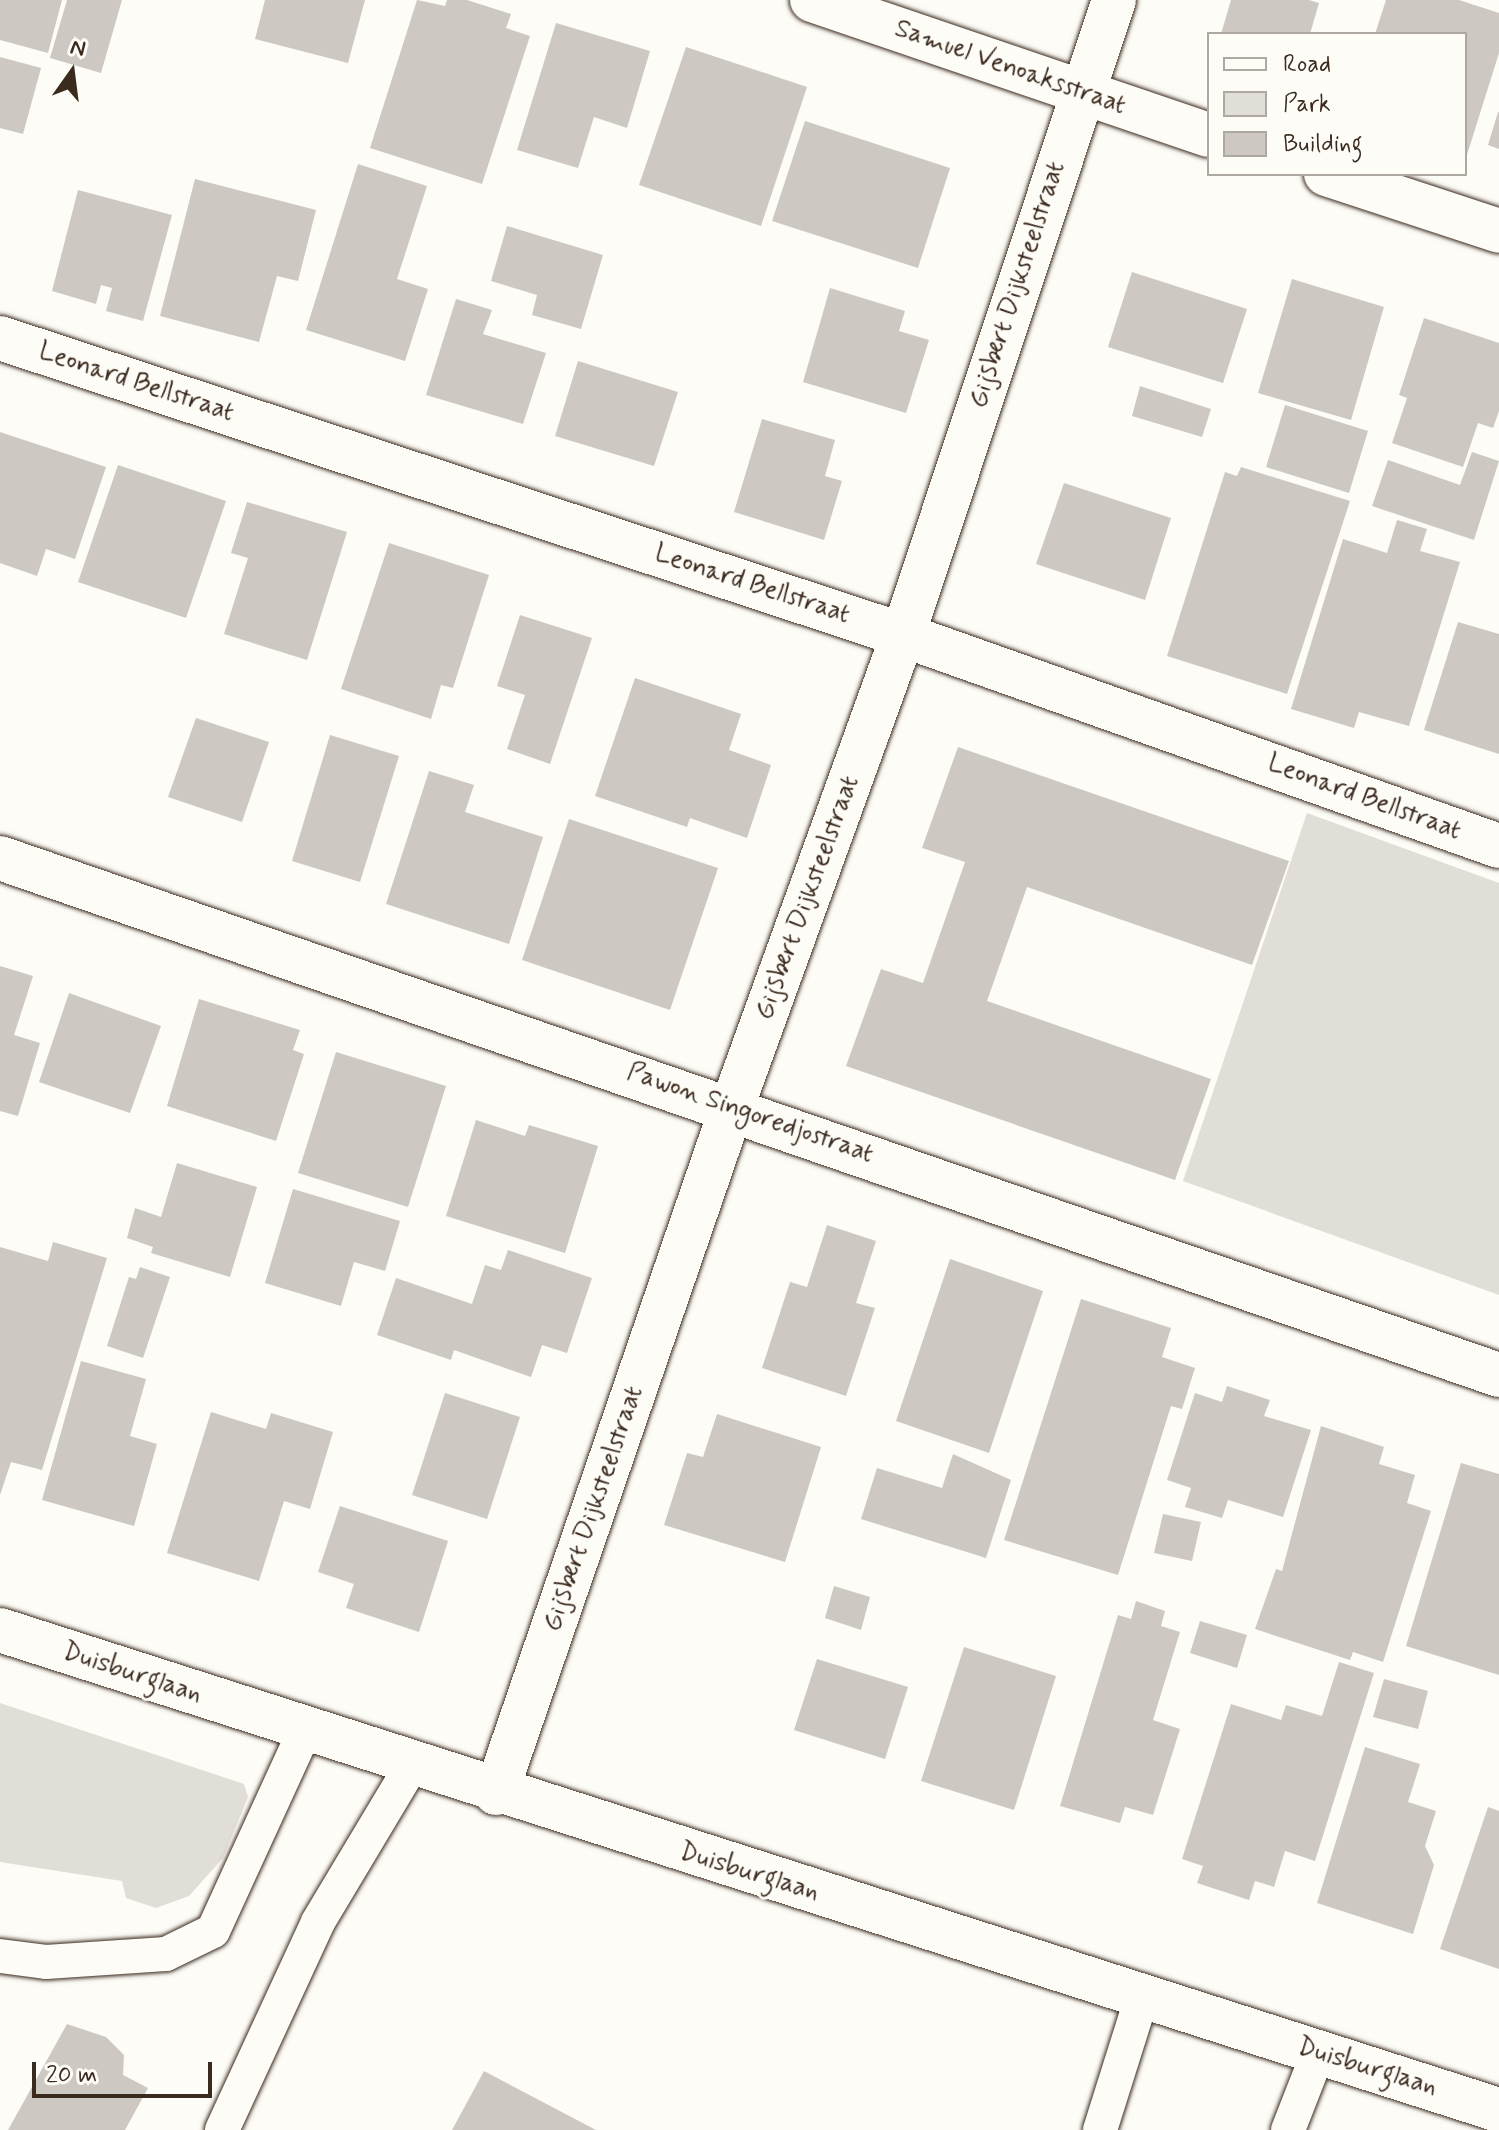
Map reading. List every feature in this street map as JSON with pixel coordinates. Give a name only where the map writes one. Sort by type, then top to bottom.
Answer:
[{"type":"street","name":"Samuel Venoaksstraat","points":[[812,0],[1207,134]]},
{"type":"street","name":"Gijsbert Dijksteelstraat","points":[[496,1793],[732,1107],[903,635],[1114,0]]},
{"type":"street","points":[[1332,176],[1499,231]]},
{"type":"street","name":"Leonard Bellstraat","points":[[0,338],[903,635],[1499,846]]},
{"type":"street","name":"Pawon Singoredjostraat","points":[[0,858],[732,1107],[1499,1375]]},
{"type":"street","name":"Duisburglaan","points":[[0,1630],[496,1793],[1499,2110]]},
{"type":"lane","points":[[0,1956],[46,1962],[166,1954],[213,1931],[305,1730]]},
{"type":"lane","points":[[222,2130],[318,1922],[412,1765]]},
{"type":"lane","points":[[1100,2130],[1142,1997]]},
{"type":"lane","points":[[1288,2130],[1318,2053]]},
{"type":"green space","points":[[1307,813],[1499,883],[1499,1295],[1183,1181]]},
{"type":"green space","points":[[0,1703],[244,1784],[248,1797],[223,1858],[189,1896],[156,1908],[126,1898],[122,1881],[0,1862]]},
{"type":"building","points":[[0,0],[62,0],[48,53],[0,40]]},
{"type":"building","points":[[67,0],[122,0],[101,73],[50,58]]},
{"type":"building","points":[[265,0],[365,0],[348,63],[255,39]]},
{"type":"building","points":[[417,0],[445,6],[447,0],[467,0],[511,14],[506,28],[530,36],[482,184],[370,148]]},
{"type":"building","points":[[1231,0],[1309,0],[1319,3],[1311,32],[1222,32]]},
{"type":"building","points":[[1386,0],[1459,0],[1499,13],[1499,53],[1467,155],[1467,32],[1376,32]]},
{"type":"building","points":[[556,23],[650,51],[627,128],[594,117],[578,168],[517,150]]},
{"type":"building","points":[[686,47],[807,87],[761,226],[639,185]]},
{"type":"building","points":[[0,57],[41,68],[23,134],[0,128]]},
{"type":"building","points":[[1499,112],[1499,149],[1488,145]]},
{"type":"building","points":[[805,121],[950,168],[918,268],[772,221]]},
{"type":"building","points":[[358,164],[427,186],[397,279],[428,289],[405,361],[306,330]]},
{"type":"building","points":[[195,179],[316,210],[298,281],[277,276],[259,342],[160,316]]},
{"type":"building","points":[[78,190],[172,215],[143,321],[106,311],[112,288],[101,285],[96,304],[52,291]]},
{"type":"building","points":[[507,226],[603,255],[581,329],[532,315],[537,295],[491,281]]},
{"type":"building","points":[[1132,272],[1247,309],[1223,383],[1108,347]]},
{"type":"building","points":[[1292,279],[1384,307],[1351,420],[1258,393]]},
{"type":"building","points":[[830,288],[905,311],[899,331],[929,340],[906,413],[803,382]]},
{"type":"building","points":[[456,299],[492,310],[483,334],[546,353],[523,424],[426,395]]},
{"type":"building","points":[[1424,318],[1499,343],[1499,411],[1493,428],[1478,423],[1463,467],[1392,443],[1407,398],[1399,395]]},
{"type":"building","points":[[578,361],[678,392],[654,466],[555,436]]},
{"type":"building","points":[[1140,386],[1211,409],[1202,437],[1132,416]]},
{"type":"building","points":[[1285,405],[1368,431],[1349,493],[1266,467]]},
{"type":"building","points":[[762,419],[835,440],[825,476],[842,481],[824,540],[734,512]]},
{"type":"building","points":[[0,432],[106,467],[75,559],[46,549],[37,576],[0,563]]},
{"type":"building","points":[[1472,452],[1499,461],[1474,540],[1372,506],[1388,460],[1460,485]]},
{"type":"building","points":[[118,465],[226,501],[186,618],[78,582]]},
{"type":"building","points":[[1241,467],[1350,501],[1287,694],[1167,656],[1225,472],[1237,476]]},
{"type":"building","points":[[1064,483],[1171,518],[1145,600],[1036,564]]},
{"type":"building","points":[[247,502],[347,532],[307,660],[224,634],[248,558],[231,553]]},
{"type":"building","points":[[1397,520],[1427,529],[1420,551],[1460,562],[1409,726],[1359,712],[1354,728],[1291,709],[1343,539],[1387,553]]},
{"type":"building","points":[[389,543],[489,575],[453,688],[441,685],[431,719],[341,689]]},
{"type":"building","points":[[520,615],[592,638],[550,764],[507,749],[525,695],[497,686]]},
{"type":"building","points":[[1458,622],[1499,634],[1499,754],[1424,730]]},
{"type":"building","points":[[635,678],[741,714],[729,750],[771,765],[747,838],[690,818],[687,827],[595,796]]},
{"type":"building","points":[[196,718],[269,742],[242,822],[168,797]]},
{"type":"building","points":[[330,735],[399,756],[360,882],[292,861]]},
{"type":"building","points":[[958,747],[1289,861],[1252,965],[1027,887],[987,1001],[1211,1079],[1175,1180],[846,1066],[881,969],[923,983],[965,862],[922,848]]},
{"type":"building","points":[[429,771],[474,785],[465,812],[543,837],[509,944],[386,904]]},
{"type":"building","points":[[569,819],[718,868],[670,1010],[522,960]]},
{"type":"building","points":[[0,966],[33,976],[14,1035],[40,1043],[18,1116],[0,1111]]},
{"type":"building","points":[[69,993],[161,1026],[130,1113],[39,1082]]},
{"type":"building","points":[[199,999],[300,1030],[293,1050],[304,1054],[276,1141],[167,1106]]},
{"type":"building","points":[[336,1052],[446,1086],[408,1207],[298,1173]]},
{"type":"building","points":[[476,1120],[525,1136],[529,1125],[598,1146],[565,1253],[446,1216]]},
{"type":"building","points":[[177,1163],[257,1187],[230,1277],[151,1253],[153,1247],[127,1238],[135,1208],[161,1217]]},
{"type":"building","points":[[293,1189],[400,1221],[385,1271],[354,1262],[341,1306],[265,1283]]},
{"type":"building","points":[[827,1225],[876,1241],[856,1303],[875,1308],[846,1396],[762,1368],[790,1282],[807,1287]]},
{"type":"building","points":[[53,1242],[107,1258],[42,1470],[11,1462],[0,1495],[0,1247],[48,1261]]},
{"type":"building","points":[[508,1250],[592,1278],[567,1353],[542,1345],[531,1377],[454,1350],[451,1360],[377,1335],[396,1278],[472,1304],[485,1265],[501,1270]]},
{"type":"building","points":[[950,1259],[1043,1291],[989,1453],[896,1421]]},
{"type":"building","points":[[140,1267],[170,1277],[143,1358],[107,1346],[129,1277],[136,1279]]},
{"type":"building","points":[[1081,1299],[1171,1328],[1162,1357],[1195,1368],[1182,1409],[1171,1406],[1118,1575],[1004,1540]]},
{"type":"building","points":[[81,1361],[146,1379],[130,1436],[157,1444],[134,1526],[42,1500]]},
{"type":"building","points":[[1227,1386],[1270,1400],[1264,1416],[1311,1430],[1283,1517],[1228,1500],[1222,1518],[1185,1507],[1191,1488],[1167,1480],[1195,1393],[1222,1402]]},
{"type":"building","points":[[445,1393],[520,1417],[487,1519],[412,1495]]},
{"type":"building","points":[[211,1412],[266,1429],[271,1413],[333,1432],[310,1509],[284,1501],[259,1581],[167,1553]]},
{"type":"building","points":[[717,1414],[821,1447],[785,1562],[664,1525],[687,1453],[703,1457]]},
{"type":"building","points":[[1321,1426],[1384,1447],[1379,1464],[1415,1475],[1407,1503],[1431,1511],[1383,1662],[1353,1652],[1350,1660],[1255,1629],[1276,1569],[1282,1571]]},
{"type":"building","points":[[953,1454],[1011,1480],[986,1558],[861,1519],[877,1468],[942,1488]]},
{"type":"building","points":[[1461,1463],[1499,1474],[1499,1675],[1406,1646]]},
{"type":"building","points":[[340,1506],[448,1541],[419,1632],[346,1608],[354,1584],[318,1572]]},
{"type":"building","points":[[1163,1514],[1201,1522],[1192,1561],[1154,1553]]},
{"type":"building","points":[[834,1586],[870,1597],[861,1630],[825,1618]]},
{"type":"building","points":[[1136,1601],[1165,1611],[1161,1626],[1180,1632],[1153,1720],[1180,1729],[1153,1815],[1125,1807],[1120,1823],[1060,1806],[1118,1615],[1131,1619]]},
{"type":"building","points":[[1200,1621],[1247,1635],[1237,1668],[1190,1653]]},
{"type":"building","points":[[964,1647],[1056,1676],[1014,1810],[921,1781]]},
{"type":"building","points":[[817,1659],[908,1687],[885,1759],[794,1730]]},
{"type":"building","points":[[1339,1662],[1374,1673],[1315,1861],[1285,1851],[1274,1887],[1255,1881],[1249,1900],[1197,1883],[1203,1866],[1182,1859],[1231,1704],[1281,1720],[1286,1705],[1322,1716]]},
{"type":"building","points":[[1384,1679],[1428,1691],[1418,1729],[1373,1717]]},
{"type":"building","points":[[1365,1747],[1420,1764],[1408,1802],[1436,1811],[1425,1846],[1434,1865],[1413,1934],[1317,1903]]},
{"type":"building","points":[[1488,1807],[1499,1811],[1499,1969],[1440,1949]]},
{"type":"building","points":[[67,2024],[106,2037],[124,2055],[123,2075],[148,2088],[125,2130],[8,2130]]},
{"type":"building","points":[[484,2071],[596,2130],[452,2130]]}]
